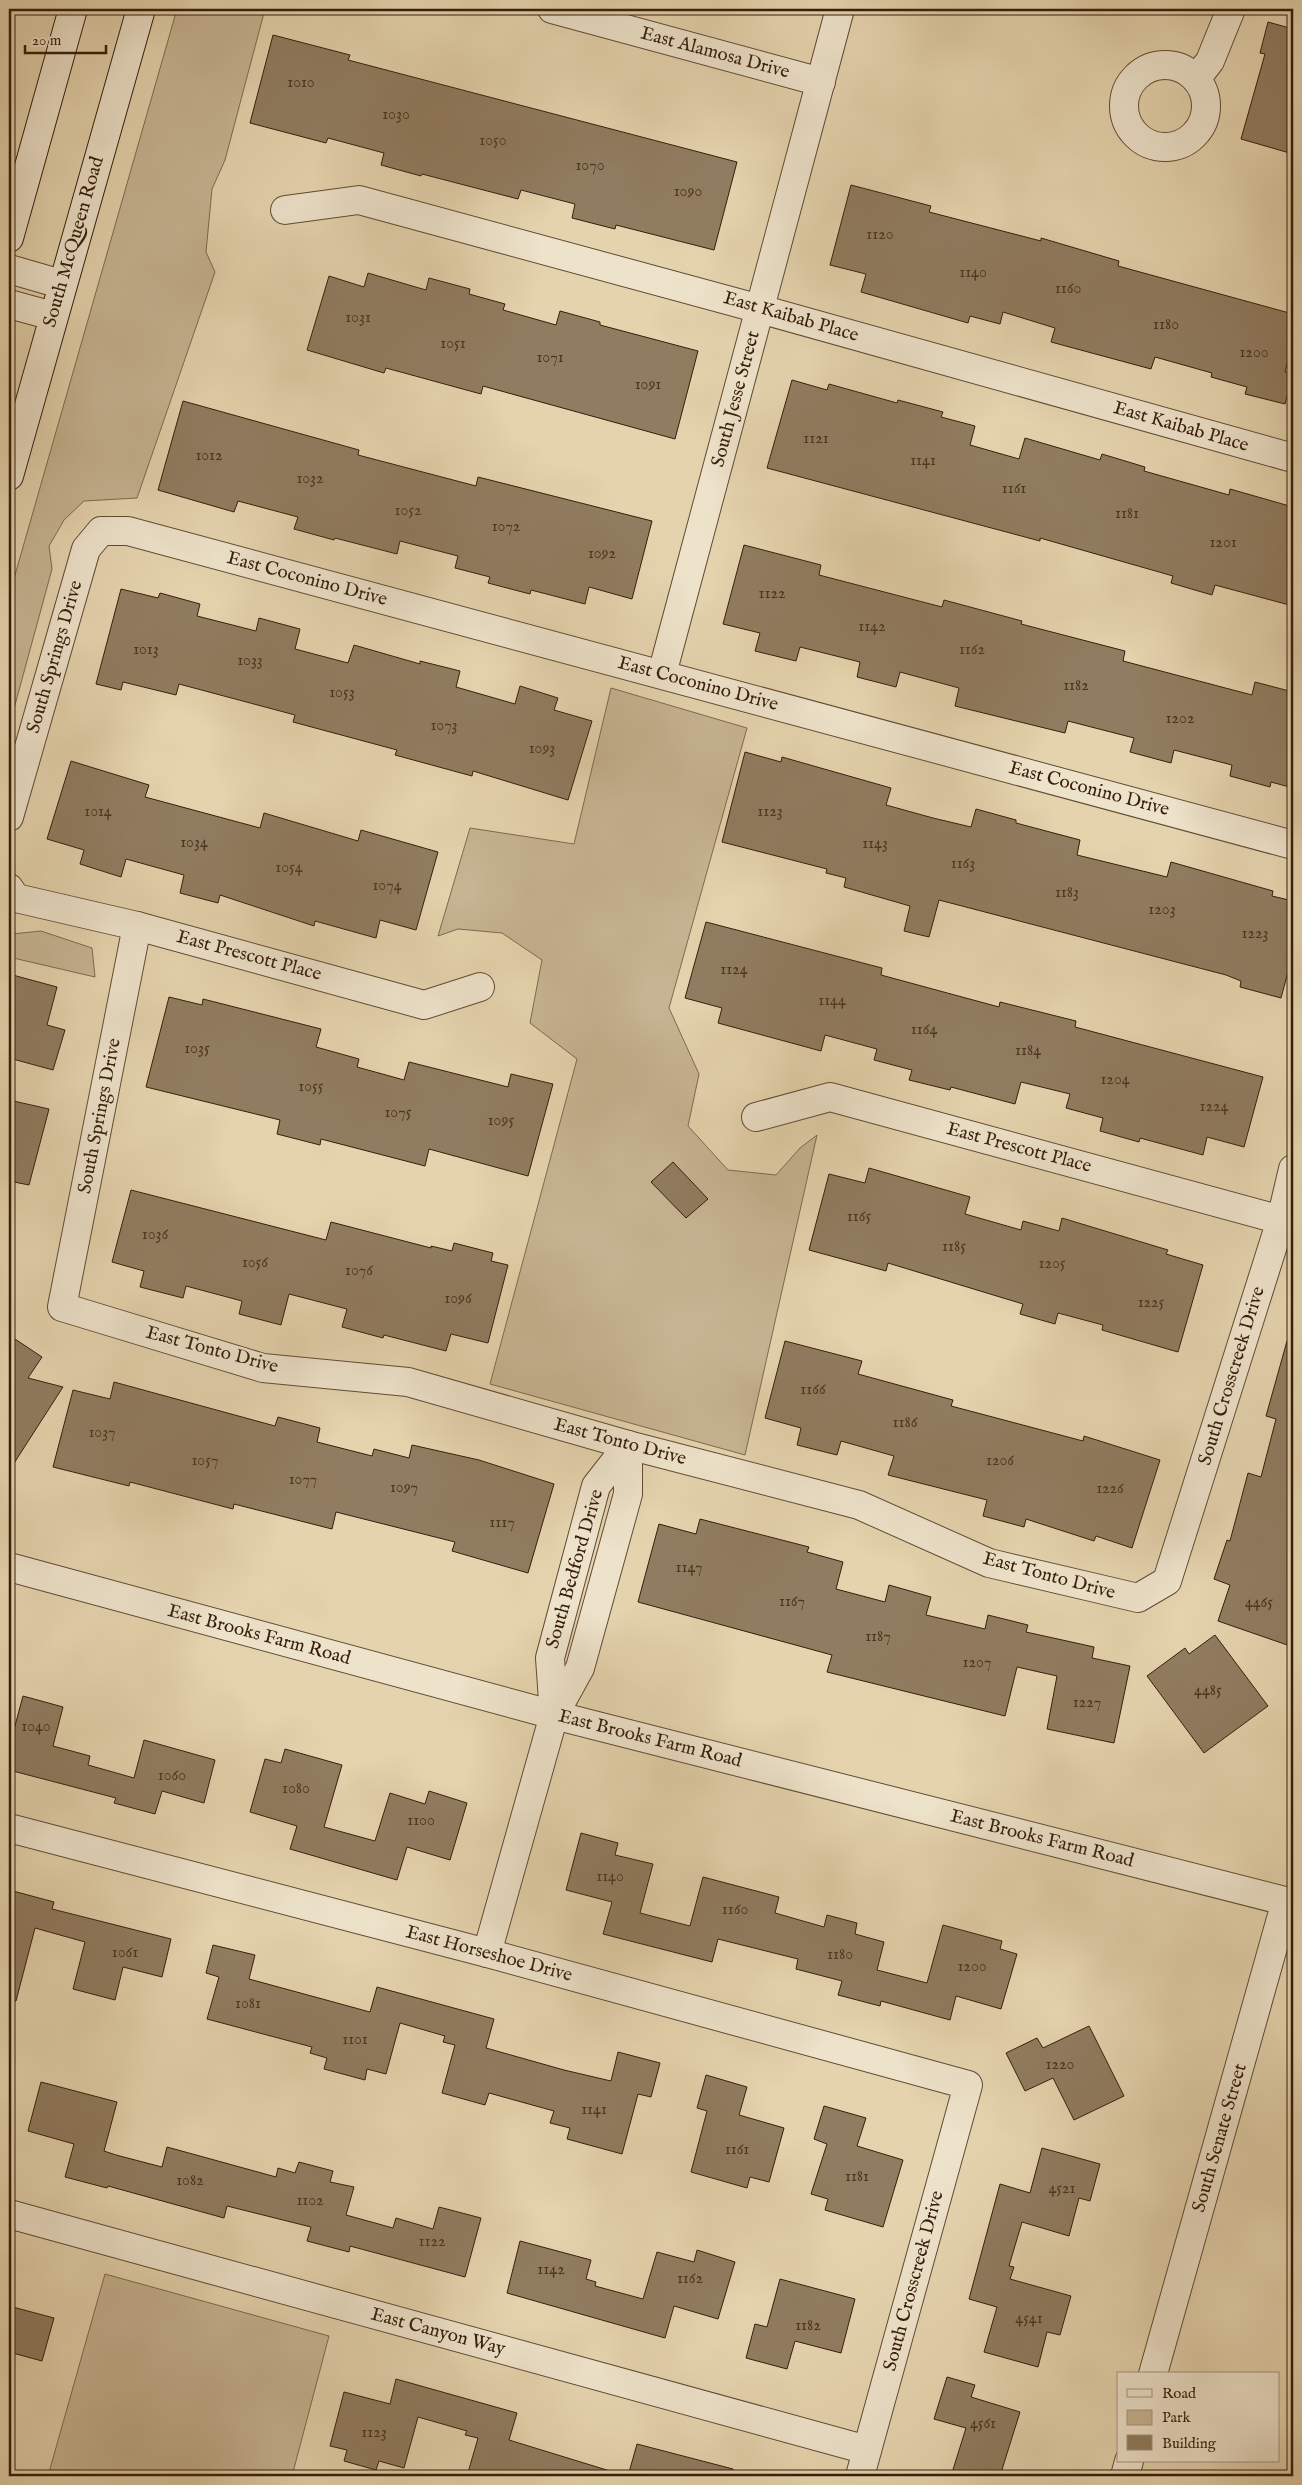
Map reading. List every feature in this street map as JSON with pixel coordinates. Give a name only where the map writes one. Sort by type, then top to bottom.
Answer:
[{"type":"street","points":[[9,238],[73,9]]},
{"type":"street","name":"South McQueen Road","points":[[9,476],[61,284],[141,9]]},
{"type":"street","name":"East Alamosa Drive","points":[[552,9],[821,82]]},
{"type":"street","name":"South Jesse Street","points":[[662,674],[840,9]]},
{"type":"street","points":[[1196,79],[1210,61],[1231,9]]},
{"type":"street","name":"East Kaibab Place","points":[[285,210],[359,200],[760,309],[1293,458]]},
{"type":"street","points":[[9,269],[61,284]]},
{"type":"street","points":[[9,304],[53,316]]},
{"type":"street","name":"East Coconino Drive","points":[[101,530],[128,531],[1293,845]]},
{"type":"street","name":"South Springs Drive","points":[[9,817],[86,549],[101,530]]},
{"type":"street","name":"East Prescott Place","points":[[12,893],[424,1005],[480,987]]},
{"type":"street","name":"South Springs Drive","points":[[62,1307],[137,926]]},
{"type":"street","name":"East Prescott Place","points":[[756,1117],[830,1097],[1281,1220]]},
{"type":"street","name":"South Crosscreek Drive","points":[[1168,1581],[1281,1220],[1293,1169]]},
{"type":"street","name":"East Tonto Drive","points":[[62,1307],[262,1368],[408,1382],[628,1446],[859,1505],[989,1563],[1138,1598],[1168,1581]]},
{"type":"street","name":"South Bedford Drive","points":[[487,1952],[554,1715],[550,1658],[596,1486],[628,1446]]},
{"type":"street","name":"East Brooks Farm Road","points":[[9,1568],[554,1715],[1290,1902]]},
{"type":"street","name":"East Horseshoe Drive","points":[[9,1828],[487,1952],[968,2085]]},
{"type":"street","name":"South Senate Street","points":[[1154,2372],[1290,1902]]},
{"type":"street","name":"South Crosscreek Drive","points":[[860,2476],[968,2085]]},
{"type":"street","name":"East Canyon Way","points":[[9,2214],[867,2450]]},
{"type":"street","points":[[1124,2476],[1129,2462]]},
{"type":"green space","points":[[179,9],[265,9],[225,160],[212,189],[206,252],[215,272],[137,498],[84,501],[64,520],[49,546],[52,569],[9,727],[9,596],[175,16]]},
{"type":"green space","points":[[611,688],[747,728],[669,1008],[699,1074],[688,1126],[728,1170],[776,1175],[800,1148],[817,1135],[745,1455],[490,1384],[577,1059],[530,1023],[542,960],[502,933],[458,929],[438,936],[470,828],[574,844]]},
{"type":"green space","points":[[41,931],[92,948],[95,977],[9,957],[9,932],[12,934]]},
{"type":"green space","points":[[105,2274],[329,2336],[292,2476],[48,2476]]},
{"type":"building","points":[[1268,22],[1293,29],[1293,154],[1241,139],[1265,54],[1260,53]]},
{"type":"building","points":[[273,35],[350,55],[348,60],[737,162],[714,250],[616,225],[615,229],[572,218],[575,204],[521,190],[518,199],[422,174],[421,176],[381,165],[384,153],[328,138],[326,143],[250,123]]},
{"type":"building","points":[[851,185],[931,206],[929,212],[1041,241],[1041,238],[1119,261],[1118,266],[1293,314],[1293,340],[1285,372],[1293,374],[1285,404],[1245,394],[1247,387],[1211,377],[1212,373],[1155,357],[1151,369],[1051,342],[1055,328],[1003,312],[1000,324],[970,316],[968,323],[861,292],[866,274],[830,265]]},
{"type":"building","points":[[368,273],[426,290],[429,278],[470,289],[469,294],[505,304],[503,310],[556,325],[560,311],[600,322],[600,325],[698,351],[675,439],[483,386],[481,394],[386,368],[384,373],[307,350],[329,276],[364,287]]},
{"type":"building","points":[[792,380],[827,390],[829,384],[897,403],[898,400],[943,412],[941,417],[975,426],[970,445],[1019,459],[1025,438],[1100,460],[1102,454],[1145,467],[1144,471],[1229,495],[1230,489],[1293,507],[1293,606],[1215,585],[1212,595],[1171,583],[1173,576],[1040,538],[1040,541],[767,468]]},
{"type":"building","points":[[183,401],[359,450],[358,455],[476,486],[478,477],[652,521],[632,599],[589,587],[585,604],[531,590],[530,594],[488,583],[490,577],[455,568],[458,556],[400,541],[397,554],[294,529],[298,517],[238,501],[234,512],[158,490]]},
{"type":"building","points":[[744,545],[821,565],[819,575],[942,607],[944,600],[1022,621],[1021,624],[1125,651],[1123,661],[1252,695],[1255,682],[1293,692],[1293,788],[1271,782],[1270,787],[1230,776],[1232,765],[1174,750],[1171,763],[1130,752],[1134,738],[1068,721],[1065,733],[955,706],[959,688],[900,672],[896,687],[857,677],[860,662],[800,647],[796,661],[755,651],[760,633],[723,624]]},
{"type":"building","points":[[121,589],[158,598],[160,593],[200,604],[197,616],[256,631],[259,618],[300,629],[295,649],[348,663],[354,645],[420,664],[420,661],[460,671],[456,687],[515,704],[520,686],[558,698],[554,710],[592,721],[568,800],[473,771],[472,776],[395,755],[397,750],[293,722],[295,715],[179,684],[176,695],[123,682],[121,690],[96,684]]},
{"type":"building","points":[[745,752],[781,762],[782,757],[891,788],[886,805],[933,818],[971,827],[976,809],[1016,820],[1016,823],[1080,840],[1077,855],[1167,877],[1171,862],[1273,891],[1272,896],[1293,901],[1293,953],[1281,998],[1240,987],[1241,981],[1226,975],[939,900],[929,937],[904,931],[910,906],[844,887],[846,878],[826,873],[827,869],[722,842]]},
{"type":"building","points":[[71,761],[149,785],[145,797],[260,828],[264,813],[358,841],[361,830],[438,852],[416,930],[380,920],[376,938],[315,921],[314,926],[220,895],[218,903],[180,893],[184,875],[126,859],[121,877],[80,864],[84,850],[47,839]]},
{"type":"building","points":[[706,922],[882,968],[881,975],[999,1007],[1000,1002],[1076,1021],[1075,1027],[1263,1077],[1244,1147],[1207,1137],[1203,1155],[1140,1138],[1139,1142],[1100,1131],[1103,1118],[1066,1108],[1070,1094],[1021,1082],[1015,1104],[951,1087],[950,1090],[909,1080],[912,1070],[874,1060],[877,1049],[825,1035],[821,1051],[718,1023],[722,1008],[685,998]]},
{"type":"building","points":[[9,974],[57,987],[47,1025],[65,1030],[53,1070],[9,1058]]},
{"type":"building","points":[[169,997],[202,1005],[203,999],[321,1029],[316,1047],[359,1059],[357,1067],[404,1080],[409,1062],[508,1087],[511,1074],[553,1084],[528,1176],[429,1149],[425,1166],[321,1139],[320,1145],[277,1134],[280,1120],[146,1087]]},
{"type":"building","points":[[9,1100],[49,1109],[29,1185],[9,1181]]},
{"type":"building","points":[[673,1162],[708,1199],[686,1218],[651,1182]]},
{"type":"building","points":[[869,1168],[970,1197],[965,1214],[1021,1230],[1023,1221],[1059,1231],[1062,1218],[1168,1250],[1166,1254],[1203,1265],[1178,1352],[1102,1330],[1103,1325],[1058,1313],[1055,1324],[1020,1314],[1023,1304],[888,1263],[886,1271],[809,1250],[829,1174],[865,1183]]},
{"type":"building","points":[[131,1190],[326,1240],[331,1222],[431,1248],[431,1246],[452,1251],[454,1243],[493,1253],[491,1261],[508,1265],[488,1343],[451,1334],[446,1351],[384,1335],[383,1338],[342,1327],[347,1309],[289,1294],[281,1325],[239,1314],[242,1301],[186,1286],[183,1298],[140,1287],[144,1271],[112,1262]]},
{"type":"building","points":[[9,1335],[42,1357],[28,1378],[63,1387],[9,1471]]},
{"type":"building","points":[[785,1341],[862,1361],[858,1374],[953,1400],[951,1406],[1083,1441],[1084,1436],[1160,1460],[1132,1548],[1096,1536],[1094,1541],[1026,1519],[1024,1527],[983,1516],[987,1500],[888,1475],[894,1456],[841,1441],[837,1455],[797,1445],[801,1428],[765,1418]]},
{"type":"building","points":[[1287,1341],[1293,1342],[1293,1647],[1218,1621],[1230,1585],[1214,1579],[1227,1540],[1230,1541],[1248,1473],[1261,1477],[1276,1419],[1266,1416]]},
{"type":"building","points":[[114,1382],[275,1426],[278,1417],[320,1428],[317,1442],[372,1456],[374,1449],[409,1458],[412,1445],[479,1460],[554,1484],[528,1573],[452,1551],[455,1542],[336,1512],[332,1529],[234,1504],[233,1509],[130,1482],[129,1486],[53,1467],[73,1390],[110,1399]]},
{"type":"building","points":[[700,1519],[809,1547],[807,1552],[843,1562],[836,1589],[885,1602],[889,1585],[931,1597],[926,1615],[985,1629],[988,1615],[1028,1625],[1026,1632],[1094,1647],[1092,1658],[1130,1666],[1114,1743],[1047,1729],[1057,1676],[1017,1667],[1005,1716],[827,1672],[832,1655],[638,1602],[659,1524],[696,1534]]},
{"type":"building","points":[[1215,1635],[1268,1706],[1204,1753],[1147,1676],[1185,1648],[1189,1654]]},
{"type":"building","points":[[23,1696],[63,1707],[53,1746],[90,1756],[88,1765],[134,1778],[144,1740],[215,1760],[204,1803],[162,1791],[155,1814],[114,1803],[116,1798],[9,1770],[9,1748]]},
{"type":"building","points":[[285,1749],[342,1765],[324,1827],[375,1841],[390,1793],[425,1804],[429,1791],[467,1803],[450,1860],[407,1847],[397,1880],[290,1849],[297,1826],[250,1812],[265,1759],[281,1763]]},
{"type":"building","points":[[581,1833],[618,1843],[615,1855],[653,1864],[640,1913],[690,1926],[703,1877],[779,1897],[775,1913],[824,1927],[827,1915],[857,1923],[855,1934],[884,1942],[877,1970],[927,1983],[943,1925],[1002,1941],[1000,1949],[1017,1954],[1001,2009],[956,1996],[950,2020],[881,2001],[880,2006],[838,1995],[842,1981],[796,1969],[798,1959],[718,1939],[712,1962],[603,1934],[612,1902],[566,1890]]},
{"type":"building","points":[[13,1891],[54,1902],[52,1909],[171,1939],[162,1977],[123,1967],[115,2000],[73,1989],[85,1942],[35,1928],[16,2001],[9,2000],[9,1907]]},
{"type":"building","points":[[213,1945],[255,1955],[249,1979],[370,2012],[377,1987],[494,2019],[486,2048],[564,2070],[611,2081],[618,2052],[660,2063],[651,2097],[638,2094],[622,2154],[567,2139],[570,2128],[550,2123],[554,2111],[489,2093],[485,2105],[442,2093],[455,2045],[443,2042],[445,2036],[400,2023],[386,2074],[367,2069],[365,2080],[324,2069],[327,2058],[310,2053],[312,2047],[207,2019],[219,1977],[206,1973]]},
{"type":"building","points":[[1089,2026],[1124,2096],[1074,2120],[1053,2078],[1025,2091],[1006,2053],[1037,2038],[1043,2048]]},
{"type":"building","points":[[706,2075],[747,2087],[739,2115],[784,2128],[769,2182],[750,2177],[747,2188],[691,2172],[707,2111],[697,2108]]},
{"type":"building","points":[[41,2082],[117,2102],[104,2151],[116,2155],[162,2167],[167,2147],[276,2177],[278,2168],[295,2173],[299,2162],[333,2171],[330,2182],[354,2187],[346,2215],[393,2228],[396,2218],[433,2229],[439,2207],[481,2218],[465,2277],[350,2246],[349,2252],[307,2241],[311,2227],[227,2206],[224,2218],[108,2186],[107,2188],[65,2177],[74,2144],[28,2131]]},
{"type":"building","points":[[824,2106],[866,2118],[857,2146],[903,2160],[883,2227],[825,2210],[828,2199],[811,2194],[827,2144],[814,2139]]},
{"type":"building","points":[[1042,2148],[1100,2164],[1090,2201],[1079,2198],[1069,2236],[1022,2222],[1009,2266],[1014,2267],[1010,2279],[1071,2296],[1060,2335],[1047,2332],[1038,2367],[984,2352],[997,2307],[969,2299],[1000,2184],[1030,2193]]},
{"type":"building","points":[[520,2241],[591,2260],[586,2279],[596,2282],[595,2286],[643,2299],[657,2252],[694,2262],[697,2250],[735,2262],[718,2319],[674,2306],[665,2338],[507,2293]]},
{"type":"building","points":[[780,2279],[855,2299],[841,2353],[795,2341],[787,2369],[746,2358],[755,2324],[767,2327]]},
{"type":"building","points":[[9,2306],[54,2318],[42,2361],[9,2352]]},
{"type":"building","points":[[947,2377],[975,2385],[971,2397],[1020,2412],[1000,2476],[951,2476],[966,2428],[934,2419]]},
{"type":"building","points":[[396,2379],[517,2413],[509,2440],[610,2471],[609,2476],[467,2476],[478,2438],[465,2435],[467,2431],[418,2417],[404,2468],[379,2461],[376,2470],[344,2461],[347,2450],[330,2446],[344,2392],[390,2404]]},
{"type":"building","points":[[637,2444],[733,2469],[732,2476],[628,2476]]}]
